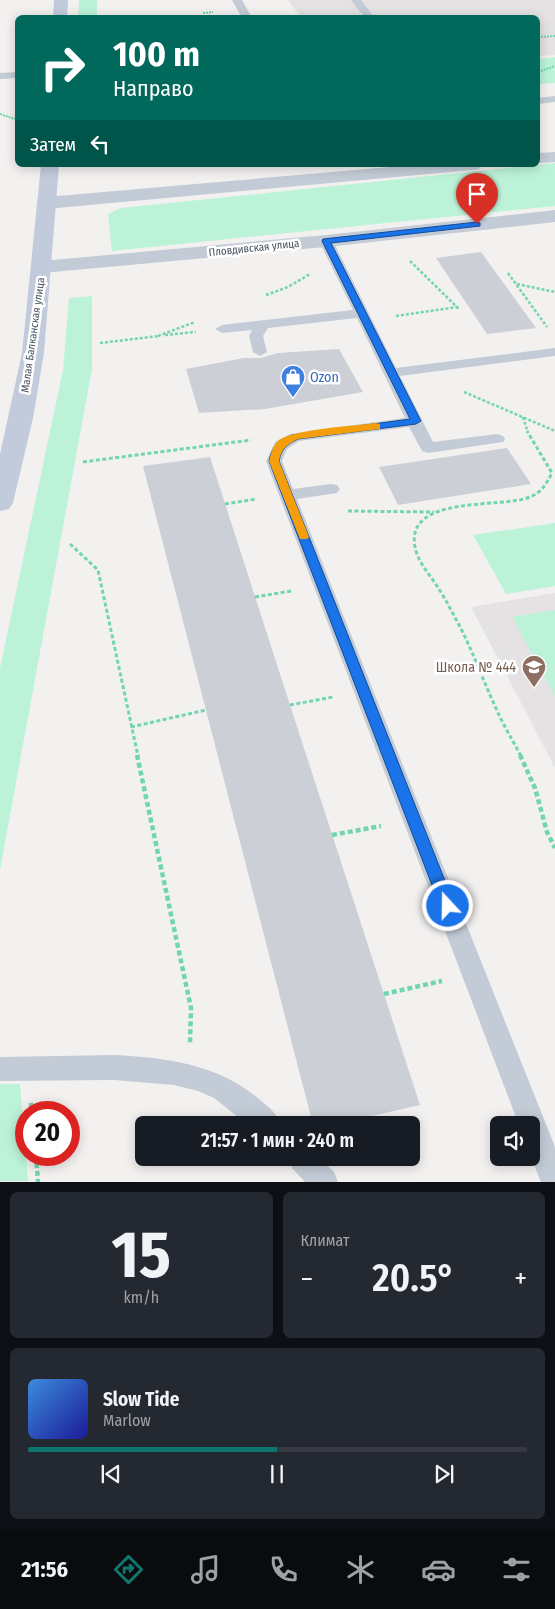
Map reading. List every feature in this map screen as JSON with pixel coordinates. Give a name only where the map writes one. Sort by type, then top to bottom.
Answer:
[{"type":"street","points":[[60,15],[61,0]]},
{"type":"street","points":[[540,158],[555,157]]},
{"type":"street","name":"Малая Балканская улица","points":[[1,492],[21,418],[33,353],[50,167]]},
{"type":"street","points":[[46,203],[444,167]]},
{"type":"street","name":"Пловдивская улица","points":[[42,268],[326,241],[555,216]]},
{"type":"lane","points":[[237,0],[245,15]]},
{"type":"lane","points":[[356,0],[368,15]]},
{"type":"lane","points":[[0,76],[15,75]]},
{"type":"lane","points":[[540,101],[555,99]]},
{"type":"lane","points":[[326,241],[428,448],[497,439]]},
{"type":"lane","points":[[222,329],[364,316]]},
{"type":"lane","points":[[260,352],[256,336],[263,324]]},
{"type":"lane","points":[[392,373],[555,352]]},
{"type":"lane","points":[[416,421],[296,437],[282,443],[276,452],[274,461],[297,493],[364,691],[555,1182]]},
{"type":"lane","points":[[297,493],[331,489]]},
{"type":"lane","points":[[0,1069],[142,1069],[189,1076],[223,1089],[257,1116]]},
{"type":"lane","points":[[309,1166],[324,1182]]},
{"type":"path","points":[[540,37],[555,36]]},
{"type":"path","points":[[540,71],[555,66]]},
{"type":"path","points":[[0,114],[15,119]]},
{"type":"path","points":[[364,316],[459,309],[408,260]]},
{"type":"path","points":[[508,273],[552,334]]},
{"type":"path","points":[[516,284],[555,292]]},
{"type":"path","points":[[100,343],[222,329]]},
{"type":"path","points":[[414,370],[555,431]]},
{"type":"path","points":[[297,493],[347,511],[435,512],[529,498],[543,491],[551,482],[552,473],[526,429],[523,417]]},
{"type":"path","points":[[83,462],[252,440],[282,443]]},
{"type":"path","points":[[435,512],[422,521],[417,529],[414,542],[418,560],[441,591],[465,638],[496,707],[533,781],[549,838],[555,848]]},
{"type":"path","points":[[70,544],[98,570],[191,1008],[189,1076]]},
{"type":"path","points":[[290,705],[364,691]]},
{"type":"path","points":[[131,727],[206,710]]},
{"type":"path","points":[[332,836],[414,820]]},
{"type":"path","points":[[384,994],[474,974]]},
{"type":"path","points":[[37,1166],[38,1182]]},
{"type":"shaded area","points":[[288,0],[555,0],[555,55],[540,56],[540,15],[299,15]]},
{"type":"shaded area","name":"Школа № 444","points":[[555,593],[555,768],[471,607]]},
{"type":"green space","points":[[79,0],[97,0],[97,15],[78,15]]},
{"type":"green space","points":[[555,57],[555,83],[540,84],[540,59]]},
{"type":"green space","points":[[555,163],[555,206],[112,251],[108,214],[121,208],[516,167],[540,167],[540,165]]},
{"type":"green space","points":[[92,296],[92,369],[0,870],[0,668],[63,370],[69,298]]},
{"type":"green space","points":[[555,523],[555,586],[506,594],[473,535]]},
{"type":"green space","points":[[555,610],[555,696],[512,617]]},
{"type":"green space","points":[[0,1084],[20,1084],[21,1101],[15,1101],[15,1166],[27,1166],[28,1181],[0,1181]]},
{"type":"building","points":[[481,252],[536,328],[487,334],[436,258]]},
{"type":"building","points":[[339,349],[363,392],[265,409],[199,413],[186,369],[244,358],[261,358],[278,353]]},
{"type":"building","points":[[507,448],[531,484],[398,505],[379,467]]},
{"type":"building","points":[[210,457],[420,1105],[372,1116],[311,1116],[143,466]]},
{"type":"slow traffic","points":[[304,537],[274,461],[276,452],[282,443],[296,437],[376,426]]},
{"type":"place","name":"Ozon","points":[[293,398]]},
{"type":"place","name":"Школа № 444","points":[[534,688]]},
{"type":"route","points":[[448,906],[274,461],[276,452],[282,443],[296,437],[416,421],[326,241],[477,224]]}]
